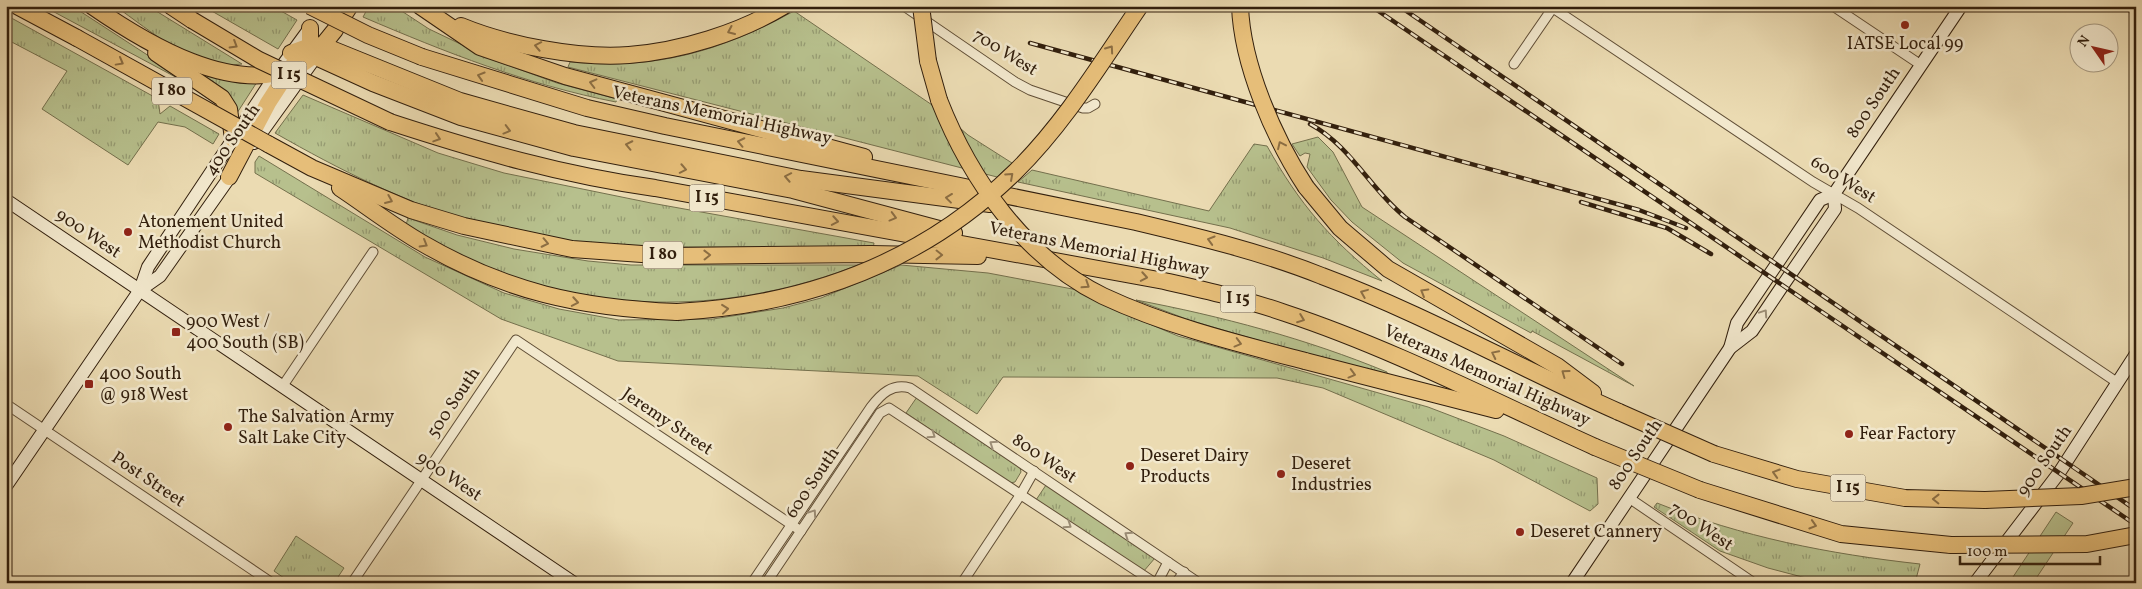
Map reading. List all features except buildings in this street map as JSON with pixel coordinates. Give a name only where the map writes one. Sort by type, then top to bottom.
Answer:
[{"type":"highway","name":"I 80","points":[[16,6],[312,168],[411,210],[449,222],[572,249],[670,256],[871,254],[1027,257]]},
{"type":"highway","points":[[92,6],[142,39],[198,64],[218,70],[257,75],[305,51],[335,30]]},
{"type":"highway","name":"Veterans Memorial Highway","points":[[170,6],[259,60],[390,122],[493,156],[594,180],[665,190],[1210,291],[1285,313],[1392,355],[1595,447],[1700,490],[1841,534],[1951,544],[2087,544],[2136,535]]},
{"type":"highway","points":[[229,177],[268,104],[305,51],[308,6]]},
{"type":"highway","name":"Veterans Memorial Highway","points":[[308,6],[368,35],[422,57],[587,108],[1136,222],[1205,238],[1270,257],[1322,276],[1415,316],[1618,412],[1714,454],[1797,479],[1906,498],[1985,500],[2081,496],[2136,487]]},
{"type":"highway","points":[[420,6],[480,48],[565,76],[1011,197]]},
{"type":"highway","points":[[921,6],[928,61],[939,100],[964,158],[1000,209],[1028,240],[1064,271],[1102,295],[1186,329],[1386,384],[1533,419]]},
{"type":"highway","points":[[312,168],[420,242],[493,279],[568,301],[636,311],[677,312],[758,304],[823,288],[881,265],[920,245],[962,217],[1015,172],[1040,145],[1082,91],[1140,6]]},
{"type":"highway","points":[[1240,6],[1245,46],[1281,146],[1306,187],[1340,228],[1388,270],[1557,366],[1618,412]]},
{"type":"highway","points":[[435,15],[486,36],[571,53],[628,55],[682,46],[722,34],[780,9]]},
{"type":"highway","points":[[142,39],[161,59],[222,98],[229,109],[232,139]]},
{"type":"highway","points":[[305,51],[460,100],[574,133],[802,179],[1136,222]]},
{"type":"highway","points":[[305,51],[373,83],[433,107],[503,129],[574,148],[792,190],[1087,268]]},
{"type":"main road","name":"400 South","points":[[140,290],[160,276],[229,177],[305,51],[324,6]]},
{"type":"main road","points":[[335,30],[352,6]]},
{"type":"main road","name":"800 South","points":[[1572,583],[1730,348],[1752,331],[1835,209],[1834,194],[1961,6]]},
{"type":"main road","name":"400 South","points":[[6,486],[140,290],[148,267],[232,139],[305,51]]},
{"type":"main road","name":"900 West","points":[[6,200],[574,583]]},
{"type":"main road","name":"900 South","points":[[1975,583],[2059,473],[2136,354]]},
{"type":"street","name":"700 West","points":[[904,6],[1023,86],[1082,108],[1091,107],[1095,104]]},
{"type":"street","points":[[1833,6],[1921,65]]},
{"type":"street","points":[[2129,6],[2136,11]]},
{"type":"street","points":[[1514,64],[1552,7]]},
{"type":"street","name":"600 West","points":[[1552,7],[2118,383]]},
{"type":"street","points":[[282,387],[373,252]]},
{"type":"street","name":"500 South","points":[[352,583],[516,340]]},
{"type":"street","name":"Jeremy Street","points":[[516,340],[801,531]]},
{"type":"street","name":"800 West","points":[[871,407],[881,395],[891,388],[900,386],[910,388],[1199,583]]},
{"type":"street","name":"Post Street","points":[[6,404],[272,583]]},
{"type":"street","name":"600 South","points":[[752,583],[871,407]]},
{"type":"street","name":"600 South","points":[[766,583],[880,413],[886,408],[892,408],[1021,494]]},
{"type":"street","points":[[962,583],[1021,494],[1034,471]]},
{"type":"street","points":[[1021,494],[1156,583],[1168,562]]},
{"type":"street","name":"700 West","points":[[1629,498],[1754,583]]},
{"type":"street","points":[[1176,583],[1184,572]]},
{"type":"green space","points":[[43,6],[72,6],[209,95]]},
{"type":"green space","points":[[115,6],[148,6],[242,64],[225,65],[191,55],[174,47]]},
{"type":"green space","points":[[203,6],[272,6],[297,20],[278,49]]},
{"type":"green space","points":[[369,6],[394,6],[429,29],[496,61],[557,83],[617,99],[616,102],[519,77],[425,43],[363,17]]},
{"type":"green space","points":[[794,11],[938,109],[968,135],[1012,163],[997,177],[568,67],[570,62],[630,63],[686,55],[740,37]]},
{"type":"green space","points":[[6,15],[158,99],[160,114],[170,106],[219,134],[213,144],[185,127],[158,122],[128,165],[42,109],[67,71],[6,39]]},
{"type":"green space","points":[[192,71],[257,82],[237,113]]},
{"type":"green space","points":[[303,95],[438,153],[504,173],[651,203],[874,243],[873,249],[618,245],[561,241],[478,224],[451,216],[374,185],[275,133]]},
{"type":"green space","points":[[1318,137],[1333,152],[1362,207],[1634,386],[1532,331],[1531,333],[1403,263],[1352,222],[1331,200],[1307,167],[1310,154],[1305,153],[1300,156],[1292,144]]},
{"type":"green space","points":[[1254,144],[1267,146],[1304,204],[1317,220],[1363,266],[1382,281],[1323,258],[1230,228],[1018,182],[1032,170],[1209,211]]},
{"type":"green space","points":[[259,156],[425,257],[504,293],[559,309],[619,320],[713,319],[783,308],[821,298],[901,265],[988,273],[1083,291],[1121,312],[1178,336],[1428,407],[1504,436],[1597,478],[1598,504],[1590,511],[1494,460],[1323,388],[1277,378],[1003,377],[977,414],[918,376],[618,361],[501,319],[255,173],[255,162]]},
{"type":"green space","points":[[408,218],[457,235],[514,249],[588,261],[631,265],[858,265],[811,281],[764,293],[715,300],[667,302],[618,300],[570,292],[522,280],[449,249],[406,225]]},
{"type":"green space","points":[[1136,300],[1200,313],[1295,339],[1387,372],[1387,378],[1189,320]]},
{"type":"green space","points":[[917,397],[1020,467],[1021,472],[1015,482],[1010,483],[906,413]]},
{"type":"green space","points":[[1046,485],[1155,558],[1143,572],[1036,500]]},
{"type":"green space","points":[[1657,503],[1754,535],[1852,555],[1920,564],[1915,583],[1825,583],[1768,568],[1720,551],[1654,507]]},
{"type":"green space","points":[[2056,512],[2073,523],[2033,583],[2009,583]]},
{"type":"green space","points":[[296,536],[344,568],[334,583],[291,583],[274,571]]},
{"type":"railway","points":[[1371,6],[2136,525]]},
{"type":"railway","points":[[1399,6],[2136,510]]},
{"type":"railway","points":[[1030,43],[1639,210],[1686,228]]},
{"type":"railway","points":[[1310,124],[1337,144],[1381,194],[1405,217],[1622,364]]},
{"type":"railway","points":[[1581,202],[1667,228],[1711,254]]},
{"type":"place","name":"IATSE Local 99","points":[[1905,25]]},
{"type":"place","name":"Atonement United Methodist Church","points":[[128,232]]},
{"type":"place","name":"900 West / 400 South (SB)","points":[[176,332]]},
{"type":"place","name":"400 South @ 918 West","points":[[89,384]]},
{"type":"place","name":"The Salvation Army Salt Lake City","points":[[228,427]]},
{"type":"place","name":"Fear Factory","points":[[1849,434]]},
{"type":"place","name":"Deseret Dairy Products","points":[[1130,466]]},
{"type":"place","name":"Deseret Industries","points":[[1281,474]]},
{"type":"place","name":"Deseret Cannery","points":[[1520,532]]}]
